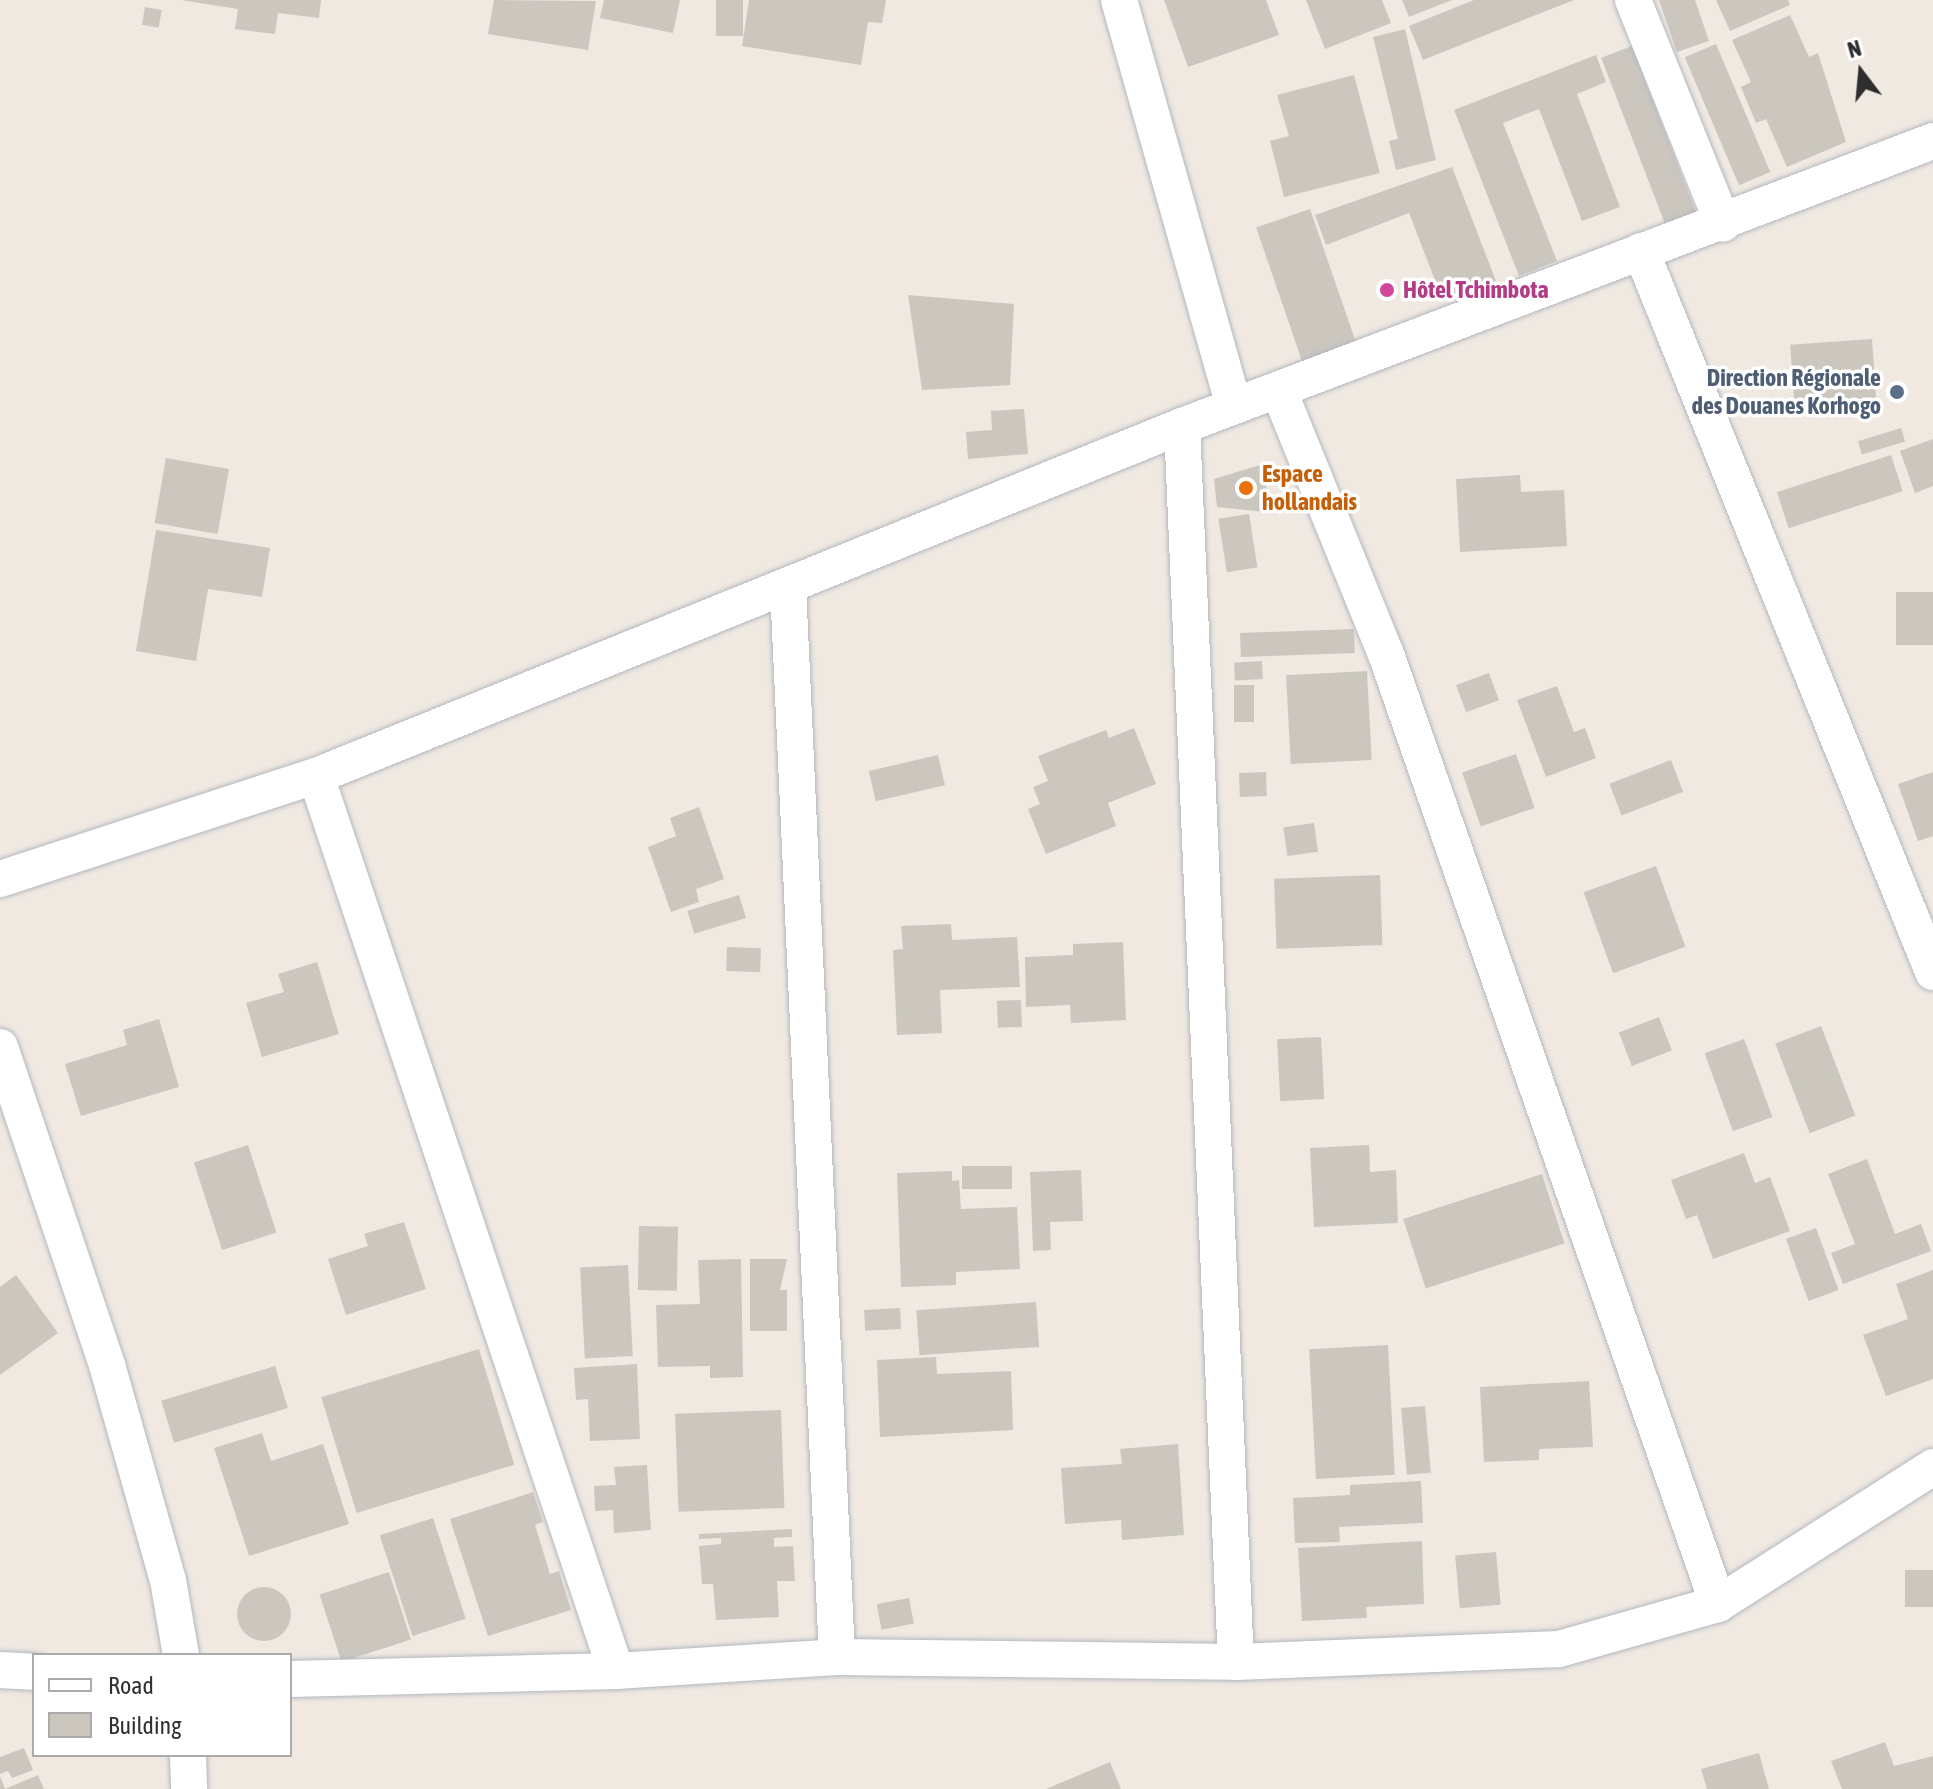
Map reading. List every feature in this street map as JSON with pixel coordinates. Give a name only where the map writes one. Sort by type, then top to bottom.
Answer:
[{"type":"street","points":[[1119,0],[1234,406]]},
{"type":"street","points":[[1633,0],[1723,224]]},
{"type":"street","points":[[0,879],[316,776],[1182,426],[1641,251],[1723,224],[1933,141]]},
{"type":"street","points":[[1641,251],[1933,972]]},
{"type":"street","points":[[1279,391],[1386,654],[1718,1604]]},
{"type":"street","points":[[1182,426],[1236,1662]]},
{"type":"street","points":[[788,586],[837,1657]]},
{"type":"street","points":[[316,776],[616,1671]]},
{"type":"street","points":[[0,1047],[107,1365],[168,1580],[181,1653]]},
{"type":"street","points":[[292,1679],[616,1671],[837,1657],[1236,1662],[1559,1649],[1718,1604],[1933,1467]]},
{"type":"street","points":[[0,1670],[32,1672]]},
{"type":"street","points":[[188,1757],[189,1789]]},
{"type":"building","points":[[181,0],[321,0],[319,18],[278,13],[275,34],[235,29],[238,9]]},
{"type":"building","points":[[494,0],[596,1],[588,50],[488,34]]},
{"type":"building","points":[[604,0],[680,0],[673,33],[600,18]]},
{"type":"building","points":[[716,0],[743,0],[743,36],[716,36]]},
{"type":"building","points":[[749,0],[886,0],[882,23],[868,22],[861,65],[742,46]]},
{"type":"building","points":[[1164,0],[1266,0],[1279,35],[1188,67]]},
{"type":"building","points":[[1306,0],[1382,0],[1391,23],[1325,49]]},
{"type":"building","points":[[1402,0],[1452,0],[1409,17]]},
{"type":"building","points":[[1474,0],[1574,0],[1423,60],[1409,26]]},
{"type":"building","points":[[1659,0],[1695,0],[1709,41],[1677,52]]},
{"type":"building","points":[[1716,0],[1788,0],[1790,5],[1730,31]]},
{"type":"building","points":[[145,7],[162,10],[159,28],[142,25]]},
{"type":"building","points":[[1790,15],[1809,57],[1818,53],[1846,142],[1787,167],[1766,119],[1756,123],[1741,87],[1751,82],[1732,40]]},
{"type":"building","points":[[1405,29],[1436,160],[1396,170],[1389,141],[1398,139],[1373,37]]},
{"type":"building","points":[[1716,44],[1770,172],[1739,185],[1685,57]]},
{"type":"building","points":[[1632,46],[1698,218],[1667,230],[1601,58]]},
{"type":"building","points":[[1596,55],[1606,82],[1577,94],[1620,207],[1582,221],[1539,109],[1503,123],[1557,261],[1519,276],[1454,110]]},
{"type":"building","points":[[1354,75],[1380,173],[1284,197],[1270,141],[1289,136],[1277,95]]},
{"type":"building","points":[[1452,167],[1496,281],[1443,301],[1409,213],[1326,245],[1315,215]]},
{"type":"building","points":[[1310,209],[1356,342],[1302,361],[1256,228]]},
{"type":"building","points":[[908,295],[1014,304],[1010,385],[922,390]]},
{"type":"building","points":[[1872,339],[1876,403],[1795,409],[1790,345]]},
{"type":"building","points":[[1024,409],[1028,454],[968,459],[966,432],[992,430],[991,411]]},
{"type":"building","points":[[1901,428],[1905,441],[1862,455],[1858,441]]},
{"type":"building","points":[[1933,439],[1933,486],[1915,493],[1900,451]]},
{"type":"building","points":[[1891,455],[1903,491],[1789,528],[1777,492]]},
{"type":"building","points":[[166,458],[229,469],[218,534],[155,523]]},
{"type":"building","points":[[1260,465],[1274,513],[1217,507],[1214,479]]},
{"type":"building","points":[[1520,475],[1521,492],[1564,490],[1567,546],[1460,552],[1456,479]]},
{"type":"building","points":[[1249,514],[1257,567],[1227,572],[1218,519]]},
{"type":"building","points":[[156,530],[270,548],[262,597],[208,589],[196,661],[136,651]]},
{"type":"building","points":[[1896,592],[1933,592],[1933,645],[1896,645]]},
{"type":"building","points":[[1354,629],[1355,653],[1241,657],[1240,633]]},
{"type":"building","points":[[1262,661],[1263,679],[1235,680],[1234,662]]},
{"type":"building","points":[[1367,671],[1372,760],[1291,764],[1286,675]]},
{"type":"building","points":[[1489,673],[1499,700],[1466,712],[1456,685]]},
{"type":"building","points":[[1234,685],[1254,685],[1254,722],[1234,722]]},
{"type":"building","points":[[1557,686],[1574,732],[1585,728],[1596,758],[1546,777],[1517,700]]},
{"type":"building","points":[[1134,728],[1156,784],[1108,803],[1116,826],[1046,854],[1028,809],[1040,804],[1033,787],[1048,781],[1038,756],[1106,730],[1109,738]]},
{"type":"building","points":[[1516,754],[1535,808],[1481,826],[1462,773]]},
{"type":"building","points":[[938,755],[945,785],[876,801],[869,771]]},
{"type":"building","points":[[1671,760],[1683,792],[1622,815],[1609,784]]},
{"type":"building","points":[[1266,772],[1267,796],[1240,797],[1239,773]]},
{"type":"building","points":[[1933,772],[1933,836],[1918,841],[1898,784]]},
{"type":"building","points":[[699,807],[724,879],[696,889],[699,902],[671,912],[648,847],[676,836],[670,818]]},
{"type":"building","points":[[1314,823],[1318,852],[1287,856],[1283,827]]},
{"type":"building","points":[[1656,866],[1685,947],[1613,973],[1584,892]]},
{"type":"building","points":[[1380,875],[1382,945],[1277,949],[1274,879]]},
{"type":"building","points":[[739,895],[746,918],[694,934],[687,911]]},
{"type":"building","points":[[951,924],[952,940],[1017,937],[1020,987],[940,990],[942,1033],[897,1035],[893,950],[903,949],[901,926]]},
{"type":"building","points":[[1123,942],[1126,1020],[1071,1023],[1070,1005],[1026,1007],[1025,957],[1073,955],[1073,944]]},
{"type":"building","points":[[727,947],[761,948],[760,972],[726,971]]},
{"type":"building","points":[[317,962],[339,1034],[262,1057],[246,1003],[284,992],[278,974]]},
{"type":"building","points":[[1021,1000],[1022,1027],[998,1028],[997,1001]]},
{"type":"building","points":[[1659,1017],[1672,1051],[1632,1066],[1619,1032]]},
{"type":"building","points":[[159,1019],[179,1087],[81,1116],[65,1064],[127,1045],[123,1030]]},
{"type":"building","points":[[1821,1026],[1855,1116],[1810,1133],[1775,1044]]},
{"type":"building","points":[[1321,1037],[1324,1099],[1280,1101],[1277,1039]]},
{"type":"building","points":[[1744,1039],[1772,1117],[1733,1131],[1705,1053]]},
{"type":"building","points":[[248,1145],[276,1232],[222,1250],[194,1163]]},
{"type":"building","points":[[1369,1145],[1370,1172],[1396,1170],[1398,1223],[1314,1227],[1310,1148]]},
{"type":"building","points":[[1744,1153],[1755,1183],[1770,1177],[1790,1231],[1713,1259],[1697,1215],[1686,1219],[1671,1180]]},
{"type":"building","points":[[1867,1159],[1895,1234],[1921,1224],[1931,1251],[1843,1284],[1831,1253],[1855,1244],[1828,1174]]},
{"type":"building","points":[[962,1166],[1012,1166],[1012,1189],[962,1189]]},
{"type":"building","points":[[1081,1170],[1083,1221],[1050,1222],[1051,1250],[1033,1251],[1030,1172]]},
{"type":"building","points":[[952,1171],[952,1181],[959,1180],[961,1209],[1017,1207],[1020,1269],[956,1272],[956,1285],[901,1287],[897,1173]]},
{"type":"building","points":[[1542,1174],[1565,1243],[1426,1289],[1403,1219]]},
{"type":"building","points":[[404,1222],[426,1289],[346,1315],[328,1259],[368,1246],[364,1234]]},
{"type":"building","points":[[639,1226],[678,1227],[677,1291],[638,1290]]},
{"type":"building","points":[[1816,1228],[1839,1290],[1809,1301],[1786,1239]]},
{"type":"building","points":[[741,1259],[743,1377],[710,1378],[710,1366],[658,1367],[656,1305],[700,1304],[698,1260]]},
{"type":"building","points":[[750,1259],[787,1259],[780,1290],[787,1290],[787,1331],[750,1331]]},
{"type":"building","points":[[628,1265],[633,1356],[585,1358],[580,1268]]},
{"type":"building","points":[[1933,1270],[1933,1379],[1886,1396],[1863,1335],[1908,1319],[1896,1284]]},
{"type":"building","points":[[16,1275],[58,1333],[0,1375],[0,1287]]},
{"type":"building","points":[[1036,1302],[1039,1347],[919,1355],[916,1310]]},
{"type":"building","points":[[900,1308],[901,1329],[865,1331],[864,1310]]},
{"type":"building","points":[[1388,1345],[1395,1475],[1316,1479],[1309,1349]]},
{"type":"building","points":[[479,1349],[514,1465],[357,1513],[321,1397]]},
{"type":"building","points":[[936,1357],[937,1374],[1011,1371],[1013,1430],[880,1437],[877,1360]]},
{"type":"building","points":[[637,1364],[640,1439],[590,1441],[588,1399],[576,1400],[574,1368]]},
{"type":"building","points":[[275,1366],[288,1408],[174,1443],[161,1401]]},
{"type":"building","points":[[1589,1381],[1593,1447],[1539,1449],[1539,1460],[1484,1462],[1480,1387]]},
{"type":"building","points":[[1425,1406],[1431,1473],[1407,1475],[1401,1408]]},
{"type":"building","points":[[781,1410],[784,1508],[678,1512],[675,1414]]},
{"type":"building","points":[[262,1433],[271,1461],[323,1444],[349,1524],[249,1556],[214,1448]]},
{"type":"building","points":[[1178,1444],[1184,1535],[1122,1540],[1121,1520],[1065,1524],[1061,1468],[1122,1464],[1120,1449]]},
{"type":"building","points":[[647,1465],[651,1530],[614,1533],[613,1510],[595,1511],[594,1486],[616,1485],[614,1467]]},
{"type":"building","points":[[1421,1481],[1423,1523],[1339,1527],[1340,1542],[1295,1543],[1293,1498],[1350,1495],[1350,1485]]},
{"type":"building","points":[[533,1492],[543,1522],[535,1525],[550,1574],[559,1571],[571,1610],[488,1636],[450,1519]]},
{"type":"building","points":[[433,1518],[466,1619],[412,1636],[380,1535]]},
{"type":"building","points":[[792,1529],[792,1537],[774,1538],[774,1547],[793,1546],[795,1581],[777,1581],[779,1617],[716,1620],[713,1584],[702,1584],[699,1546],[721,1544],[721,1538],[699,1539],[699,1534]]},
{"type":"building","points":[[1422,1541],[1424,1604],[1366,1607],[1367,1618],[1302,1621],[1298,1548]]},
{"type":"building","points":[[1496,1552],[1501,1605],[1460,1608],[1455,1556]]},
{"type":"building","points":[[1905,1570],[1933,1570],[1933,1607],[1905,1607]]},
{"type":"building","points":[[389,1572],[411,1640],[342,1662],[320,1595]]},
{"type":"building","points":[[264,1587],[283,1595],[291,1614],[283,1633],[264,1641],[245,1633],[237,1614],[245,1595]]},
{"type":"building","points":[[909,1598],[914,1624],[882,1630],[877,1604]]},
{"type":"building","points":[[1885,1742],[1894,1766],[1933,1756],[1933,1789],[1842,1789],[1831,1761]]},
{"type":"building","points":[[24,1748],[33,1770],[12,1778],[8,1771],[0,1774],[0,1757]]},
{"type":"building","points":[[1759,1753],[1769,1789],[1707,1789],[1701,1769]]},
{"type":"building","points":[[1110,1762],[1121,1789],[1046,1789]]},
{"type":"building","points":[[38,1775],[44,1789],[5,1789]]},
{"type":"place","name":"Hôtel Tchimbota","points":[[1387,290]]},
{"type":"place","name":"Direction Régionale des Douanes Korhogo","points":[[1897,392]]},
{"type":"place","name":"Espace hollandais","points":[[1246,488]]}]
